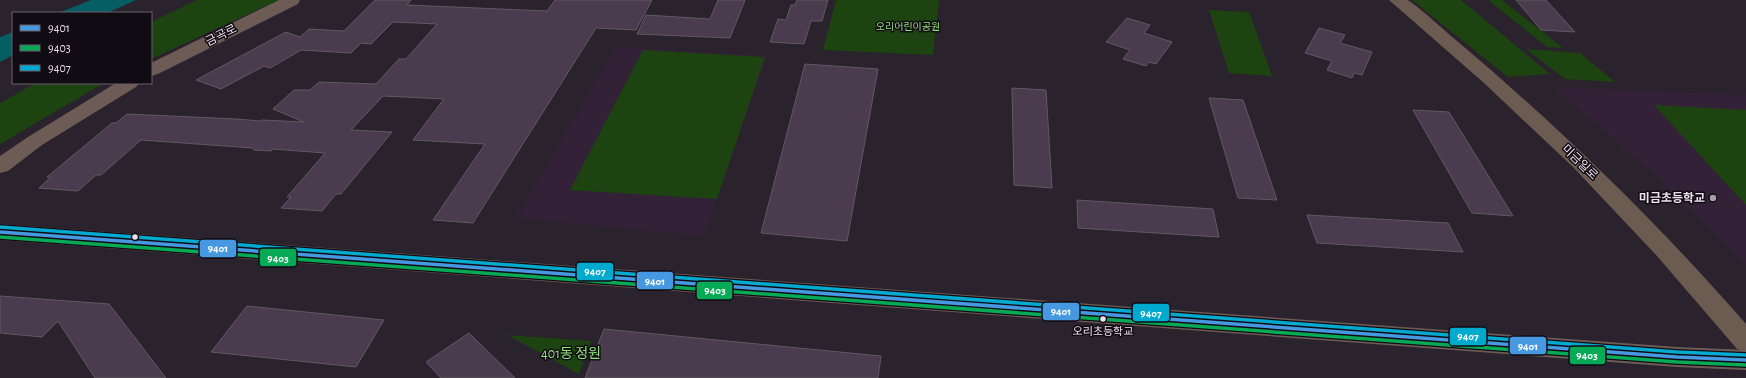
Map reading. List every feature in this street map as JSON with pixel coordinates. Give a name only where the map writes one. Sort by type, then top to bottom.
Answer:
[{"type":"main road","name":"금곡로","points":[[152,70],[292,0]]},
{"type":"main road","points":[[0,166],[35,141],[127,84]]},
{"type":"main road","points":[[0,232],[1677,357],[1746,360]]},
{"type":"street","name":"미금일로","points":[[1397,0],[1508,94],[1579,161],[1660,243],[1703,290],[1746,342]]},
{"type":"shaded area","points":[[616,47],[767,56],[703,236],[516,218]]},
{"type":"shaded area","name":"미금초등학교","points":[[1554,87],[1746,95],[1746,266],[1657,176]]},
{"type":"green space","points":[[197,0],[279,0],[152,59],[152,22]]},
{"type":"green space","name":"오리어린이공원","points":[[836,0],[939,0],[933,55],[823,50]]},
{"type":"green space","points":[[1412,0],[1461,0],[1550,74],[1508,77]]},
{"type":"green space","points":[[1488,0],[1502,0],[1563,48],[1547,47]]},
{"type":"green space","points":[[1209,10],[1249,12],[1272,76],[1229,73]]},
{"type":"green space","points":[[1526,49],[1580,53],[1615,82],[1565,79]]},
{"type":"green space","points":[[643,50],[765,57],[717,199],[570,190]]},
{"type":"green space","points":[[34,84],[102,84],[0,144],[0,103]]},
{"type":"green space","points":[[1654,105],[1746,110],[1746,205]]},
{"type":"green space","name":"401동 정원","points":[[507,335],[591,341],[579,374]]},
{"type":"water","points":[[91,0],[136,0],[109,12],[61,12]]},
{"type":"water","points":[[12,32],[12,56],[0,62],[0,37]]},
{"type":"building","points":[[375,0],[411,0],[407,5],[547,11],[555,0],[652,0],[636,30],[596,28],[473,223],[433,220],[485,144],[413,140],[444,99],[383,96],[351,130],[392,132],[341,194],[336,194],[322,211],[281,208],[291,197],[287,197],[325,153],[272,149],[271,151],[254,150],[253,148],[141,140],[101,175],[96,175],[78,191],[39,188],[51,177],[47,177],[112,123],[116,123],[127,114],[304,122],[273,109],[294,90],[310,90],[319,82],[376,84],[399,59],[406,59],[437,24],[393,22],[371,44],[361,43],[351,53],[301,50],[270,68],[264,66],[221,89],[196,80],[286,32],[300,37],[309,29],[344,31]]},
{"type":"building","points":[[718,0],[745,0],[730,38],[637,34],[646,15],[710,19]]},
{"type":"building","points":[[797,0],[828,0],[822,21],[811,21],[804,44],[770,42],[778,19],[786,20],[791,5],[795,5]]},
{"type":"building","points":[[1516,0],[1546,0],[1575,32],[1541,30]]},
{"type":"building","points":[[1127,18],[1150,25],[1144,33],[1172,42],[1156,64],[1149,62],[1146,66],[1123,59],[1130,50],[1106,42]]},
{"type":"building","points":[[1319,28],[1345,35],[1340,43],[1372,52],[1362,75],[1354,73],[1352,78],[1327,70],[1332,61],[1305,53]]},
{"type":"building","points":[[805,64],[878,69],[847,241],[761,233]]},
{"type":"building","points":[[1012,88],[1046,90],[1052,188],[1014,185]]},
{"type":"building","points":[[1209,98],[1243,100],[1277,200],[1238,198]]},
{"type":"building","points":[[1413,110],[1449,112],[1513,216],[1472,213]]},
{"type":"building","points":[[1077,200],[1213,209],[1219,237],[1078,228]]},
{"type":"building","points":[[1307,215],[1448,223],[1463,252],[1317,243]]},
{"type":"building","points":[[0,296],[109,304],[166,378],[95,378],[58,321],[42,337],[0,333]]},
{"type":"building","points":[[247,306],[384,320],[356,367],[211,352]]},
{"type":"building","points":[[604,329],[881,356],[878,378],[585,378]]},
{"type":"building","points":[[469,333],[515,378],[441,378],[426,362]]},
{"type":"transit line","name":"9407","points":[[0,227],[1677,352],[1746,355]]},
{"type":"transit line","name":"9401","points":[[0,232],[1677,357],[1746,360]]},
{"type":"transit line","name":"9403","points":[[0,237],[1677,362],[1746,365]]},
{"type":"place","name":"미금초등학교","points":[[1713,198]]},
{"type":"place","name":"오리초등학교","points":[[1103,319]]}]
